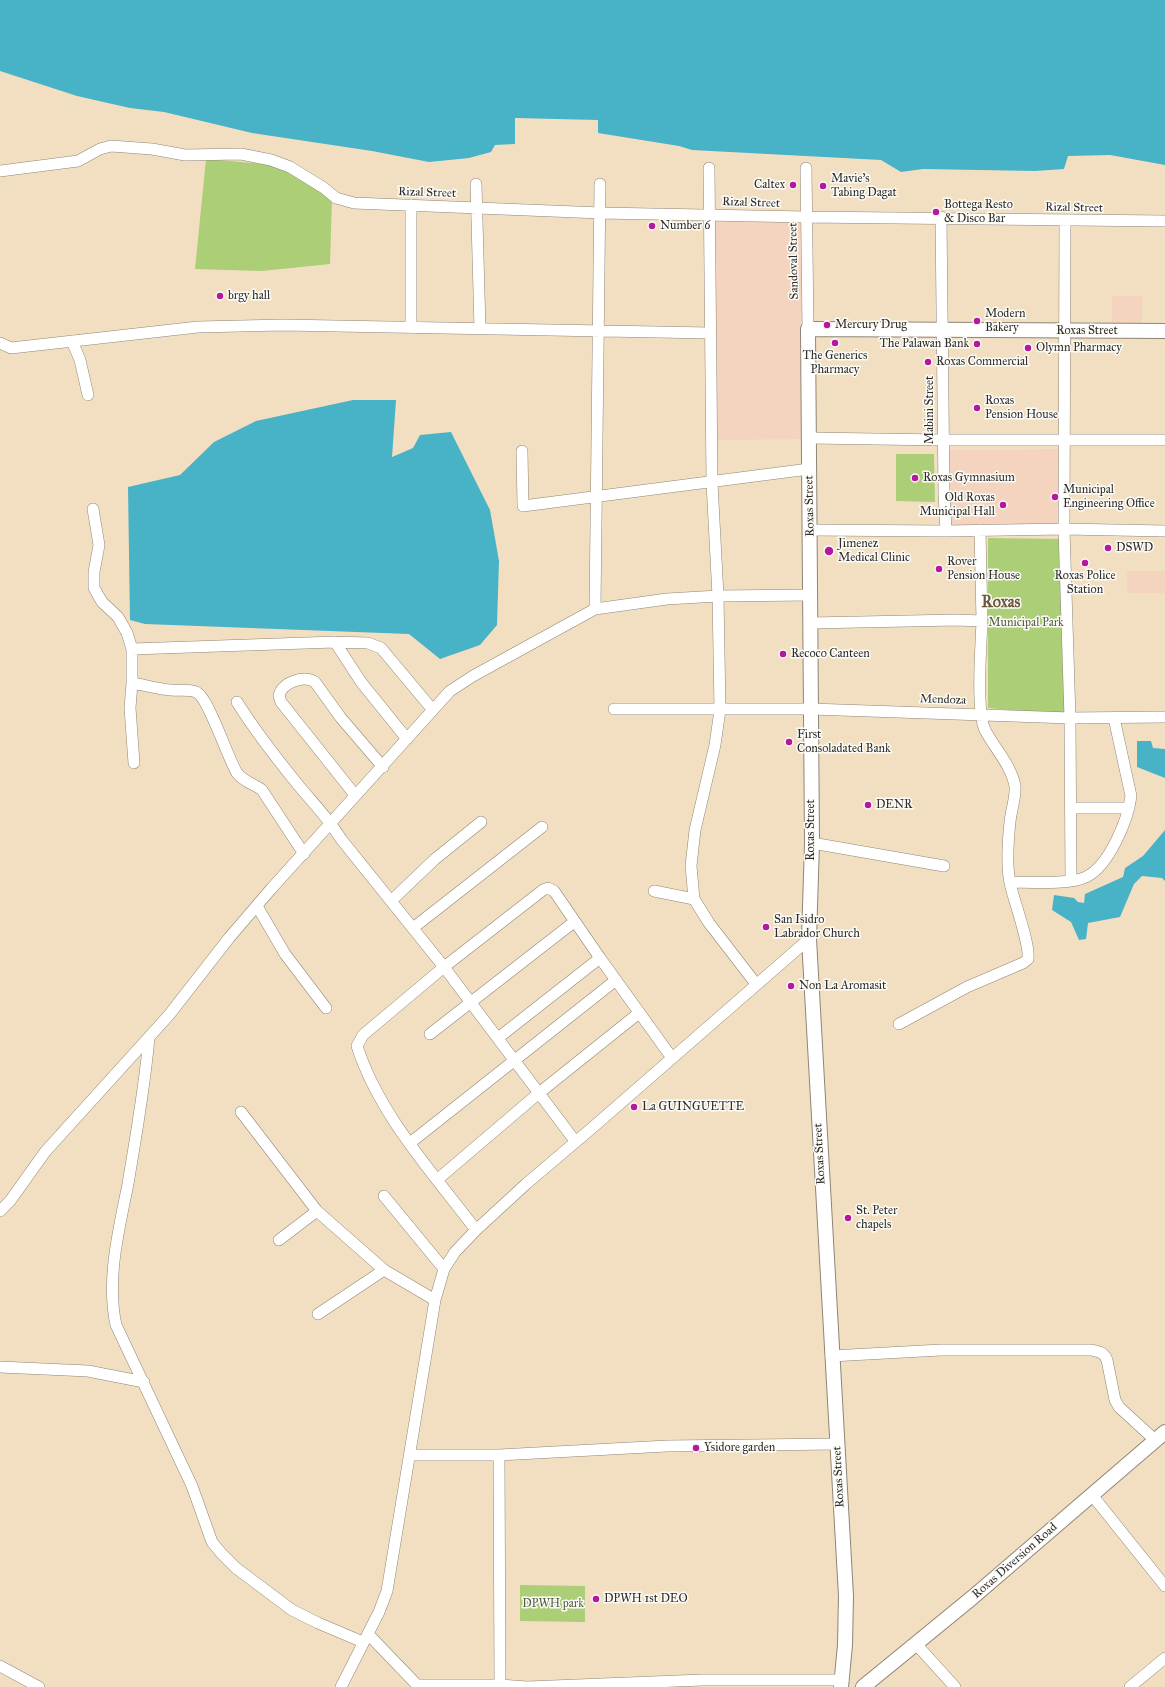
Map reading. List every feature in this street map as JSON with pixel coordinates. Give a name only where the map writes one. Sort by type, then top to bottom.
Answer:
[{"type":"main road","name":"Roxas Street","points":[[842,1684],[846,1596],[808,939],[812,843],[808,329],[942,331],[1165,331]]},
{"type":"main road","name":"Roxas Diversion Road","points":[[863,1687],[916,1644],[1160,1436]]},
{"type":"street","name":"Rizal Street","points":[[0,170],[78,161],[100,149],[111,146],[152,149],[185,155],[241,154],[271,160],[290,167],[324,188],[336,198],[354,203],[601,213],[709,214],[806,218],[941,217],[1065,221],[1165,221]]},
{"type":"street","points":[[709,168],[712,483],[718,596],[720,710],[715,745],[695,830],[691,866],[694,899],[709,923],[756,984]]},
{"type":"street","name":"Sandoval Street","points":[[806,168],[808,329]]},
{"type":"street","points":[[476,184],[480,329]]},
{"type":"street","points":[[595,609],[597,331],[601,213],[600,184]]},
{"type":"street","points":[[411,205],[411,328]]},
{"type":"street","name":"Mabini Street","points":[[941,217],[943,440],[946,531]]},
{"type":"street","points":[[1065,221],[1064,528],[1070,718],[1071,881]]},
{"type":"street","points":[[0,343],[11,348],[198,327],[283,325],[710,333]]},
{"type":"street","points":[[72,341],[80,360],[88,395]]},
{"type":"street","points":[[808,438],[1065,441],[1165,440]]},
{"type":"street","points":[[522,451],[523,506],[712,483],[809,469]]},
{"type":"street","points":[[93,509],[99,546],[94,572],[94,588],[102,602],[118,617],[128,633],[132,649],[130,708],[134,763]]},
{"type":"street","points":[[810,530],[946,531],[1064,528],[1165,531]]},
{"type":"street","points":[[899,1024],[967,987],[1023,963],[1028,959],[1027,947],[1010,882],[1008,866],[1010,822],[1015,795],[1014,786],[1012,777],[999,751],[985,730],[981,714],[982,622],[980,530]]},
{"type":"street","points":[[0,1211],[10,1201],[45,1152],[169,1014],[257,906],[354,795],[383,767],[432,709],[450,692],[473,676],[595,609],[667,599],[718,596],[811,595]]},
{"type":"street","points":[[811,623],[958,620],[982,622]]},
{"type":"street","points":[[132,649],[335,642],[368,643],[381,648],[432,709]]},
{"type":"street","points":[[335,642],[361,682],[407,740]]},
{"type":"street","points":[[354,795],[281,702],[279,696],[282,689],[299,679],[310,679],[315,682],[341,718],[383,767]]},
{"type":"street","points":[[132,683],[198,693],[209,709],[236,772],[246,781],[262,790],[304,854]]},
{"type":"street","points":[[237,702],[262,739],[330,822],[341,839],[444,967],[575,1141]]},
{"type":"street","name":"Mendoza","points":[[614,709],[811,709],[1070,718],[1165,717]]},
{"type":"street","points":[[1010,882],[1071,881],[1085,878],[1104,860],[1115,843],[1129,808],[1130,786],[1114,718]]},
{"type":"street","points":[[1071,808],[1129,808]]},
{"type":"street","points":[[391,901],[436,859],[481,822]]},
{"type":"street","points":[[413,928],[542,827]]},
{"type":"street","points":[[812,843],[944,866]]},
{"type":"street","points":[[476,1230],[410,1143],[370,1077],[357,1046],[363,1035],[444,967],[546,888],[554,891],[574,922],[672,1058]]},
{"type":"street","points":[[654,891],[694,899]]},
{"type":"street","points":[[257,906],[285,954],[326,1008]]},
{"type":"street","points":[[430,1034],[574,922]]},
{"type":"street","points":[[341,1687],[379,1612],[387,1591],[411,1455],[435,1300],[444,1269],[455,1252],[476,1230],[575,1141],[592,1128],[808,939]]},
{"type":"street","points":[[498,1038],[600,958]]},
{"type":"street","points":[[410,1143],[616,980]]},
{"type":"street","points":[[438,1179],[539,1093],[639,1013]]},
{"type":"street","points":[[149,1037],[141,1103],[116,1252],[113,1310],[116,1325],[192,1486],[212,1542],[221,1554],[236,1568],[292,1610],[318,1623],[366,1638],[418,1686],[500,1685],[527,1687],[756,1678],[842,1684]]},
{"type":"street","points":[[241,1112],[317,1211],[384,1270],[435,1300]]},
{"type":"street","points":[[384,1196],[444,1269]]},
{"type":"street","points":[[279,1240],[317,1211]]},
{"type":"street","points":[[318,1314],[384,1270]]},
{"type":"street","points":[[831,1356],[941,1350],[1090,1350],[1100,1352],[1105,1355],[1107,1360],[1115,1400],[1119,1407],[1160,1436]]},
{"type":"street","points":[[0,1367],[88,1370],[144,1382]]},
{"type":"street","points":[[411,1455],[499,1455],[668,1446],[837,1444]]},
{"type":"street","points":[[499,1455],[500,1685]]},
{"type":"street","points":[[1092,1495],[1165,1586]]},
{"type":"street","points":[[916,1644],[955,1687]]},
{"type":"street","points":[[1130,1687],[1165,1658]]},
{"type":"street","points":[[0,1666],[39,1687]]},
{"type":"shaded area","points":[[711,222],[803,222],[802,439],[716,440]]},
{"type":"shaded area","points":[[1112,296],[1142,296],[1142,327],[1112,327]]},
{"type":"shaded area","points":[[1063,449],[1063,528],[950,530],[949,450]]},
{"type":"shaded area","points":[[1127,571],[1165,571],[1165,593],[1127,593]]},
{"type":"green space","points":[[206,159],[265,164],[280,168],[332,198],[330,264],[262,271],[195,269]]},
{"type":"green space","name":"Roxas Gymnasium","points":[[896,454],[934,454],[935,502],[896,501]]},
{"type":"green space","name":"Municipal Park","points":[[988,538],[1064,539],[1064,715],[988,708]]},
{"type":"green space","name":"DPWH park","points":[[520,1585],[585,1586],[585,1622],[520,1621]]},
{"type":"water","points":[[0,0],[1165,0],[1165,165],[1110,155],[1068,156],[1064,169],[1035,171],[923,169],[901,172],[881,160],[692,150],[679,146],[598,133],[598,120],[515,118],[515,144],[495,145],[491,152],[469,158],[429,162],[372,151],[252,133],[164,112],[130,108],[77,96],[0,71]]},
{"type":"water","points":[[353,400],[396,400],[392,457],[413,448],[420,435],[451,432],[490,510],[499,561],[497,625],[480,645],[440,659],[409,634],[145,624],[130,620],[128,487],[180,475],[214,442],[256,421]]},
{"type":"water","points":[[1137,741],[1151,741],[1153,748],[1165,749],[1165,778],[1137,767]]},
{"type":"water","points":[[1165,830],[1165,881],[1162,878],[1142,876],[1134,884],[1120,917],[1088,923],[1086,939],[1079,940],[1071,922],[1052,910],[1054,895],[1074,898],[1078,902],[1084,903],[1085,894],[1123,877],[1125,868],[1143,856]]},
{"type":"place","name":"Caltex","points":[[793,185]]},
{"type":"place","name":"Mavie's Tabing Dagat","points":[[823,186]]},
{"type":"place","name":"Bottega Resto & Disco Bar","points":[[936,212]]},
{"type":"place","name":"Number 6","points":[[652,226]]},
{"type":"place","name":"brgy hall","points":[[220,296]]},
{"type":"place","name":"Modern Bakery","points":[[977,321]]},
{"type":"place","name":"Mercury Drug","points":[[827,325]]},
{"type":"place","name":"The Generics Pharmacy","points":[[835,343]]},
{"type":"place","name":"The Palawan Bank","points":[[977,344]]},
{"type":"place","name":"Olymn Pharmacy","points":[[1028,348]]},
{"type":"place","name":"Roxas Commercial","points":[[928,362]]},
{"type":"place","name":"Roxas Pension House","points":[[977,408]]},
{"type":"place","name":"Roxas Gymnasium","points":[[915,478]]},
{"type":"place","name":"Municipal Engineering Office","points":[[1055,497]]},
{"type":"place","name":"Old Roxas Municipal Hall","points":[[1003,505]]},
{"type":"place","name":"DSWD","points":[[1108,548]]},
{"type":"place","name":"Jimenez Medical Clinic","points":[[829,551]]},
{"type":"place","name":"Roxas Police Station","points":[[1085,563]]},
{"type":"place","name":"Rover Pension House","points":[[939,569]]},
{"type":"place","name":"Recoco Canteen","points":[[783,654]]},
{"type":"place","name":"First Consoladated Bank","points":[[789,742]]},
{"type":"place","name":"DENR","points":[[868,805]]},
{"type":"place","name":"San Isidro Labrador Church","points":[[766,927]]},
{"type":"place","name":"Non La Aromasit","points":[[791,986]]},
{"type":"place","name":"La GUINGUETTE","points":[[634,1107]]},
{"type":"place","name":"St. Peter chapels","points":[[848,1218]]},
{"type":"place","name":"Ysidore garden","points":[[696,1448]]},
{"type":"place","name":"DPWH 1st DEO","points":[[596,1599]]},
{"type":"district","name":"Roxas","points":[[1001,603]]}]
